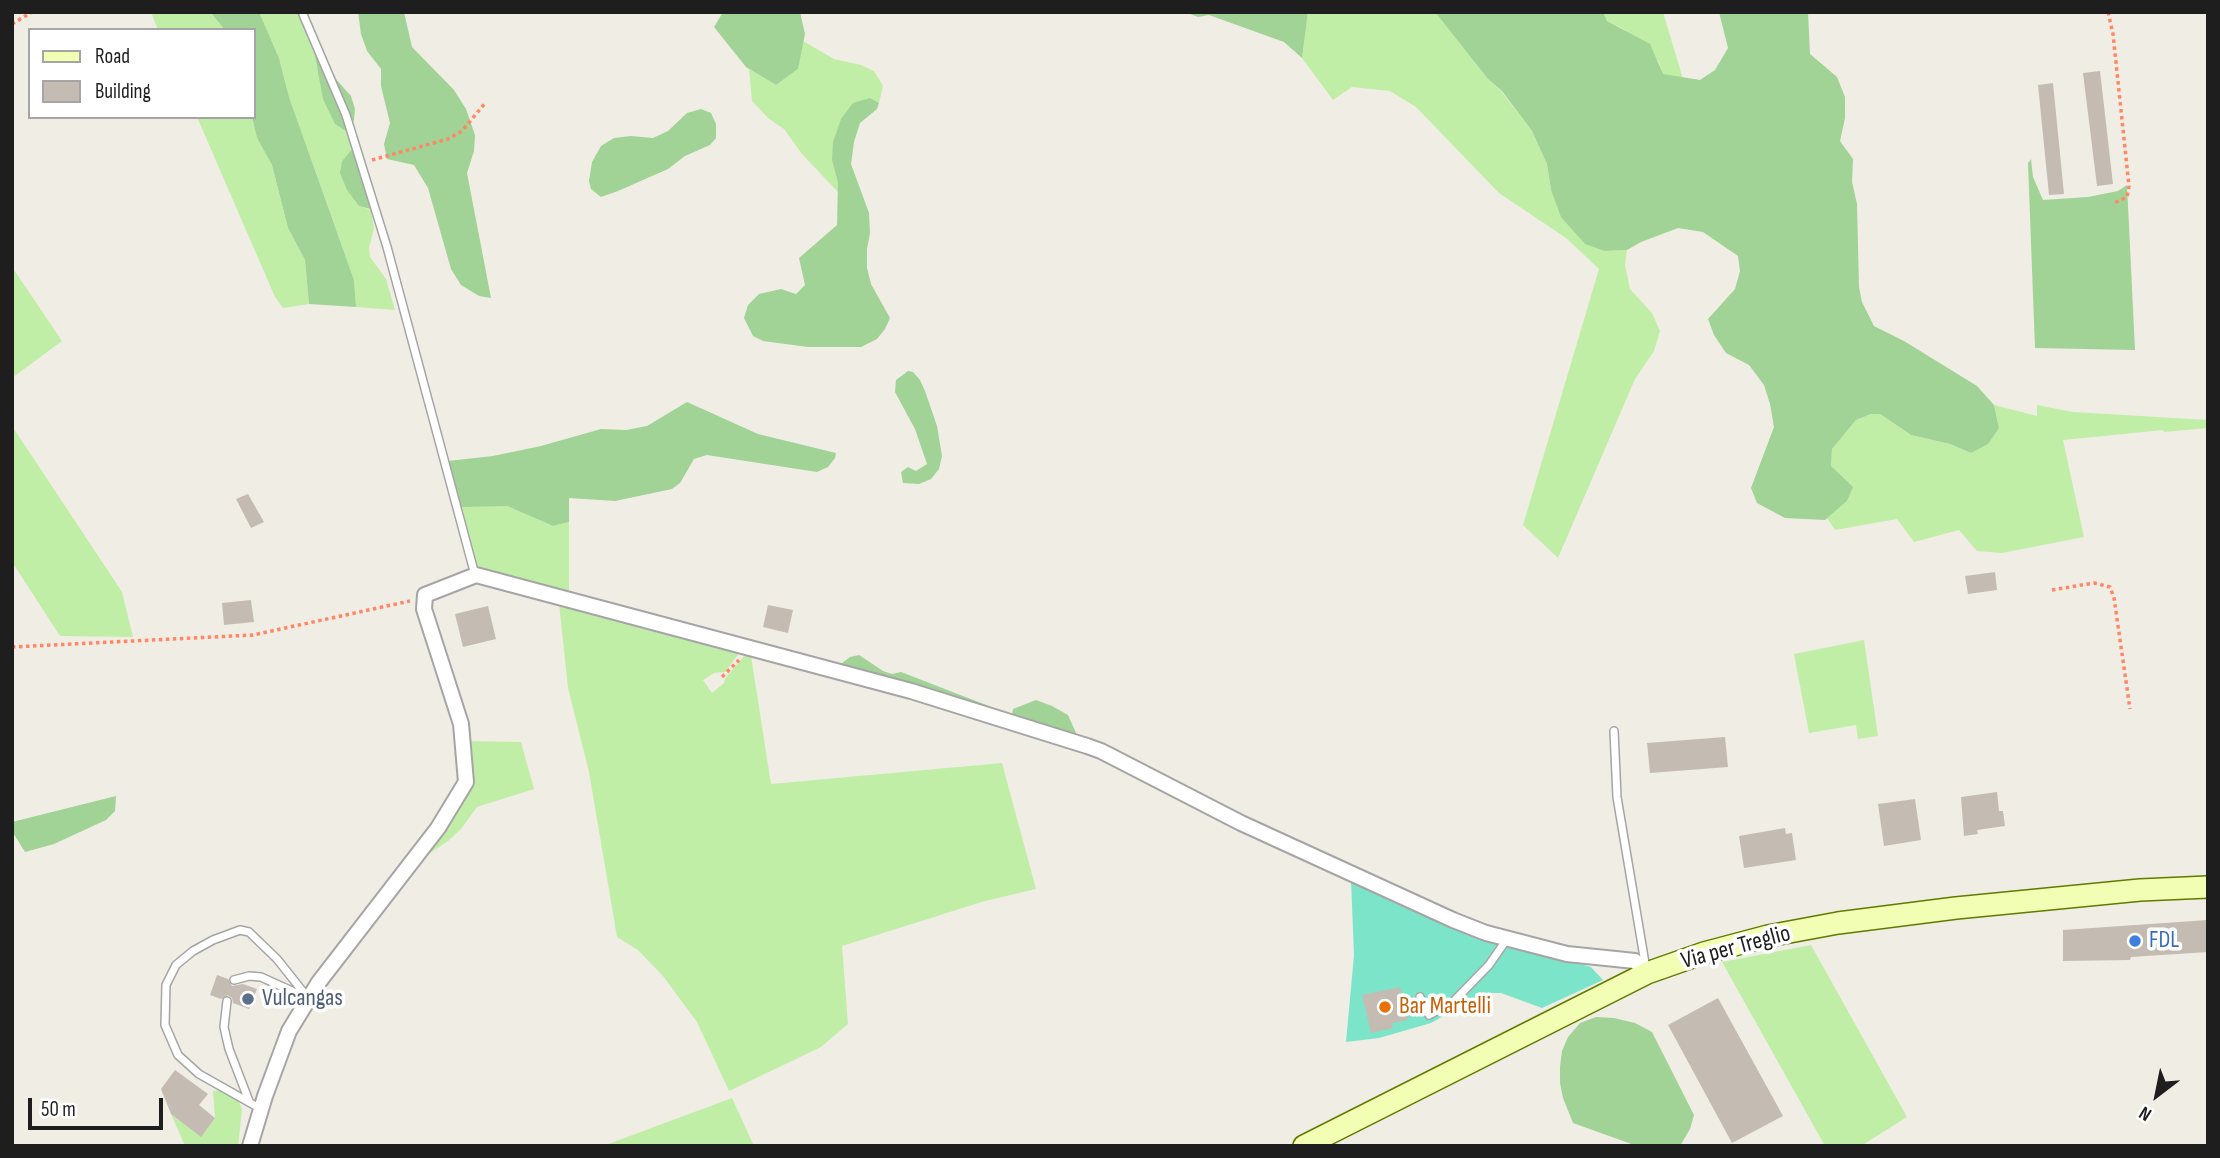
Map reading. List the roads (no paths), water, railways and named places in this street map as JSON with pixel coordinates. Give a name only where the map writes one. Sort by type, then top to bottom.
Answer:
[{"type":"main road","name":"Via per Treglio","points":[[1304,1146],[1647,973],[1704,953],[1838,923],[2064,896],[2208,887]]},
{"type":"street","points":[[250,1146],[255,1105],[289,1031],[368,916],[438,828],[466,782],[461,724],[424,609],[425,595],[475,575],[911,691],[1101,751],[1241,822],[1453,920],[1507,939],[1567,954],[1635,961],[1647,973]]},
{"type":"lane","points":[[302,12],[346,115],[363,168],[387,247],[475,575]]},
{"type":"lane","points":[[1614,731],[1617,797],[1647,973]]},
{"type":"lane","points":[[255,1105],[199,1074],[178,1055],[165,1025],[166,985],[176,965],[213,940],[240,930],[249,932],[277,959],[309,999]]},
{"type":"lane","points":[[1420,997],[1429,1015],[1453,1002],[1489,965],[1507,939]]},
{"type":"lane","points":[[234,980],[249,976],[261,977],[284,985],[309,999]]},
{"type":"lane","points":[[227,1001],[224,1027],[229,1049],[255,1105]]},
{"type":"place","name":"FDL","points":[[2135,941]]},
{"type":"place","name":"Vulcangas","points":[[248,999]]},
{"type":"place","name":"Bar Martelli","points":[[1385,1007]]}]
